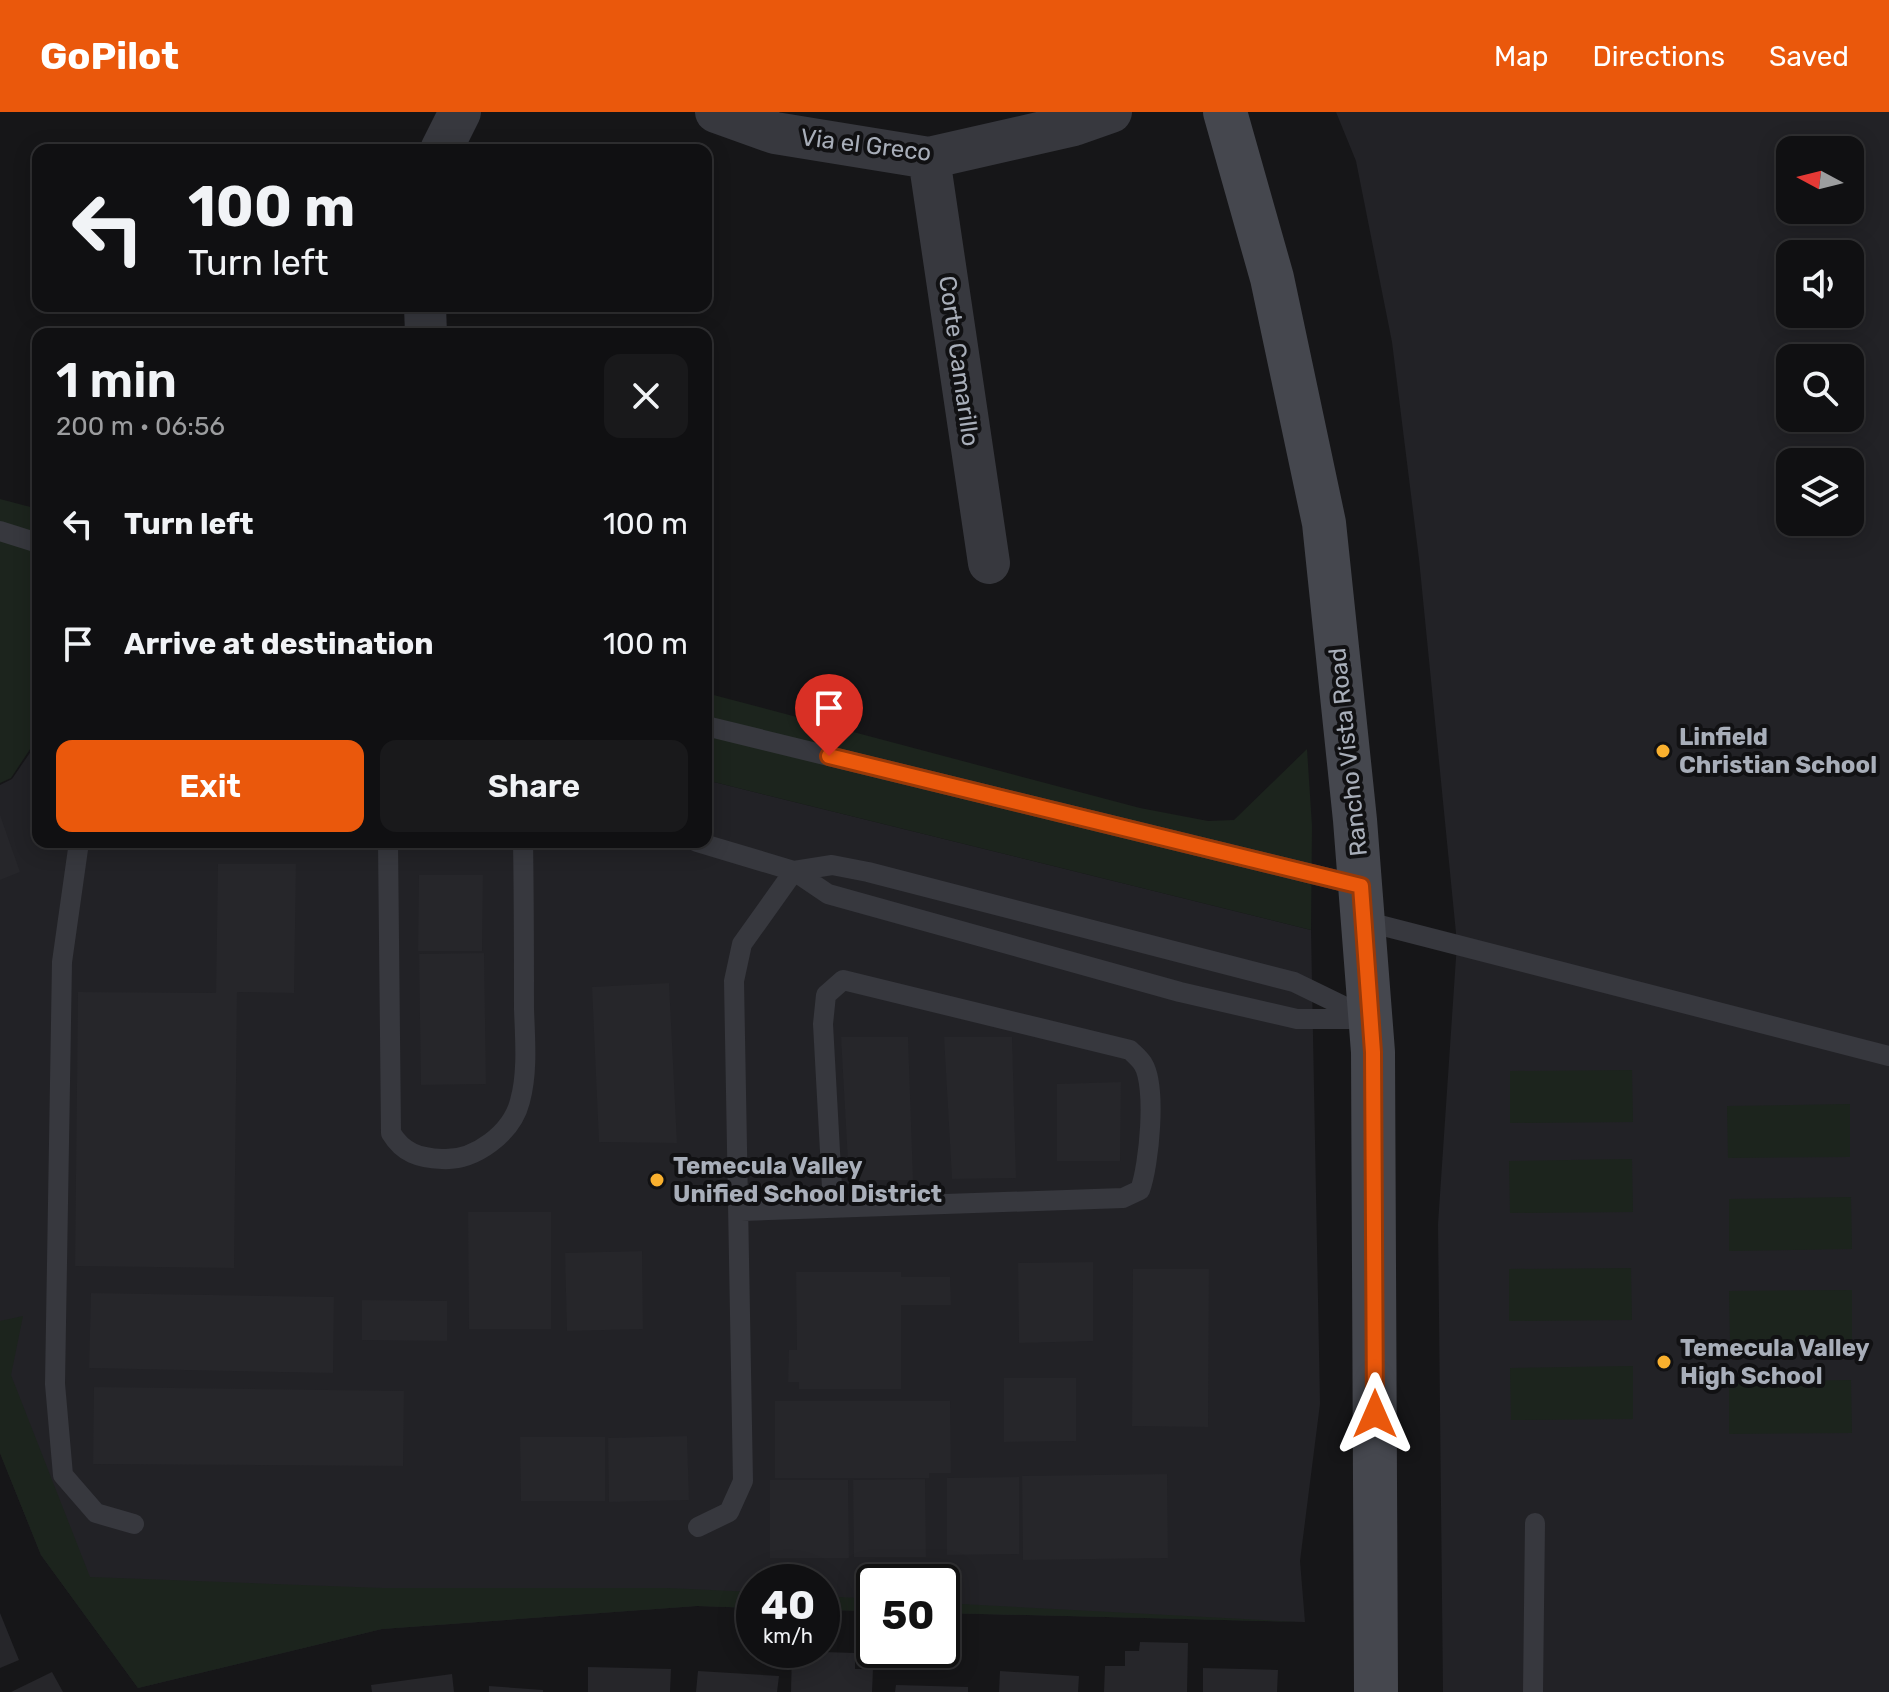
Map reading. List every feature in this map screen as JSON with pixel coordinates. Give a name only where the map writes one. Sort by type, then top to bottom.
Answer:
[{"type":"main road","name":"Rancho Vista Road","points":[[1225,112],[1272,278],[1324,523],[1363,904],[1371,1019],[1376,1692]]},
{"type":"street","points":[[444,144],[460,112]]},
{"type":"street","name":"Via el Greco","points":[[716,112],[775,133],[929,158],[1074,125],[1111,112]]},
{"type":"street","name":"Corte Camarillo","points":[[929,158],[989,563]]},
{"type":"lane","points":[[0,531],[32,541]]},
{"type":"lane","points":[[712,728],[1363,904],[1889,1056]]},
{"type":"lane","points":[[712,846],[794,871],[828,894],[1180,992],[1297,1019],[1371,1019]]},
{"type":"lane","points":[[78,848],[62,962],[55,1384],[63,1475],[96,1513],[134,1524]]},
{"type":"lane","points":[[388,848],[391,1133],[400,1148],[424,1158],[449,1159],[478,1150],[499,1137],[512,1121],[521,1100],[525,1063],[523,848]]},
{"type":"lane","points":[[698,1527],[729,1512],[743,1481],[741,1211],[734,981],[742,944],[794,871],[832,865],[868,872],[1294,982],[1371,1019]]},
{"type":"lane","points":[[741,1211],[1123,1198],[1140,1190],[1148,1168],[1148,1083],[1145,1065],[1130,1050],[843,980],[826,995],[823,1024],[833,1206]]},
{"type":"lane","points":[[1533,1692],[1535,1523]]},
{"type":"shaded area","points":[[1336,112],[1889,112],[1889,1692],[1443,1692],[1438,1224],[1457,943],[1419,559],[1392,342],[1356,161]]},
{"type":"shaded area","points":[[0,499],[32,507],[32,746],[11,778],[0,783]]},
{"type":"shaded area","points":[[712,695],[1140,808],[1208,821],[1234,820],[1307,749],[1312,826],[1311,930],[712,781]]},
{"type":"shaded area","name":"Temecula Valley Unified School District","points":[[32,750],[32,848],[712,848],[712,781],[1311,930],[1320,1404],[1300,1561],[1305,1622],[960,1613],[960,1564],[856,1564],[856,1611],[840,1610],[840,1564],[736,1564],[736,1607],[697,1606],[382,1629],[138,1688],[41,1555],[0,1453],[0,785],[12,779]]},
{"type":"shaded area","points":[[1632,1070],[1633,1122],[1510,1123],[1510,1071]]},
{"type":"shaded area","points":[[1850,1104],[1850,1157],[1728,1158],[1727,1106]]},
{"type":"shaded area","points":[[1632,1159],[1633,1212],[1510,1213],[1509,1161]]},
{"type":"shaded area","points":[[1851,1197],[1852,1249],[1729,1251],[1729,1199]]},
{"type":"shaded area","points":[[1631,1268],[1632,1320],[1509,1321],[1509,1269]]},
{"type":"shaded area","points":[[1852,1290],[1852,1342],[1730,1344],[1729,1291]]},
{"type":"shaded area","points":[[23,1316],[11,1375],[90,1577],[382,1588],[667,1588],[736,1591],[736,1607],[697,1606],[382,1629],[138,1688],[41,1555],[0,1453],[0,1321]]},
{"type":"shaded area","points":[[1633,1366],[1633,1419],[1511,1420],[1510,1368]]},
{"type":"shaded area","points":[[1851,1380],[1852,1433],[1729,1434],[1729,1382]]},
{"type":"shaded area","points":[[840,1597],[856,1598],[856,1611],[840,1610]]},
{"type":"shaded area","points":[[960,1604],[1298,1622],[960,1613]]},
{"type":"building","points":[[0,815],[20,872],[0,880]]},
{"type":"building","points":[[218,864],[296,864],[294,993],[237,992],[234,1268],[75,1266],[78,992],[216,993]]},
{"type":"building","points":[[419,875],[483,875],[482,951],[418,951]]},
{"type":"building","points":[[484,953],[486,1084],[421,1085],[419,954]]},
{"type":"building","points":[[669,983],[677,1143],[599,1142],[592,987]]},
{"type":"building","points":[[841,1037],[908,1037],[913,1180],[849,1180]]},
{"type":"building","points":[[944,1037],[1012,1037],[1016,1178],[952,1179]]},
{"type":"building","points":[[1121,1082],[1120,1161],[1057,1161],[1057,1084]]},
{"type":"building","points":[[468,1212],[551,1212],[551,1329],[469,1329]]},
{"type":"building","points":[[642,1251],[643,1329],[567,1331],[565,1253]]},
{"type":"building","points":[[1093,1262],[1093,1341],[1019,1343],[1018,1263]]},
{"type":"building","points":[[1133,1269],[1209,1269],[1208,1427],[1132,1426]]},
{"type":"building","points":[[796,1272],[901,1272],[901,1277],[950,1277],[951,1305],[901,1305],[901,1389],[799,1389],[799,1382],[788,1382],[789,1350],[797,1350]]},
{"type":"building","points":[[91,1293],[334,1297],[333,1373],[89,1368]]},
{"type":"building","points":[[362,1300],[447,1301],[447,1341],[362,1340]]},
{"type":"building","points":[[1004,1378],[1076,1378],[1076,1441],[1004,1442]]},
{"type":"building","points":[[94,1387],[404,1391],[403,1466],[93,1464]]},
{"type":"building","points":[[775,1401],[950,1401],[951,1473],[929,1473],[929,1478],[775,1478]]},
{"type":"building","points":[[687,1436],[689,1500],[609,1502],[608,1438]]},
{"type":"building","points":[[520,1437],[605,1437],[605,1501],[521,1501]]},
{"type":"building","points":[[1167,1474],[1168,1558],[1023,1560],[1022,1476]]},
{"type":"building","points":[[1019,1477],[1019,1554],[947,1555],[947,1478]]},
{"type":"building","points":[[925,1479],[926,1557],[854,1557],[853,1480]]},
{"type":"building","points":[[770,1480],[848,1480],[849,1558],[770,1558]]},
{"type":"building","points":[[0,1613],[19,1660],[0,1668]]},
{"type":"building","points":[[1140,1642],[1188,1643],[1187,1692],[1104,1692],[1105,1666],[1125,1666],[1125,1651],[1139,1651]]},
{"type":"building","points":[[840,1653],[855,1653],[855,1669],[873,1669],[872,1692],[791,1692],[792,1668],[840,1668]]},
{"type":"building","points":[[588,1667],[671,1669],[670,1692],[588,1692]]},
{"type":"building","points":[[1203,1668],[1278,1670],[1277,1692],[1203,1692]]},
{"type":"building","points":[[698,1671],[779,1676],[777,1692],[696,1692]]},
{"type":"building","points":[[1000,1671],[1079,1676],[1078,1692],[999,1692]]},
{"type":"building","points":[[52,1672],[63,1692],[11,1692]]},
{"type":"building","points":[[452,1674],[454,1692],[372,1692],[371,1685]]},
{"type":"building","points":[[896,1685],[968,1687],[968,1692],[895,1692]]},
{"type":"building","points":[[489,1686],[543,1690],[543,1692],[489,1692]]},
{"type":"place","name":"Linfield Christian School","points":[[1663,751]]},
{"type":"place","name":"Temecula Valley Unified School District","points":[[657,1180]]},
{"type":"place","name":"Temecula Valley High School","points":[[1664,1362]]},
{"type":"route","points":[[829,756],[1361,886],[1373,1052],[1375,1414]]}]
